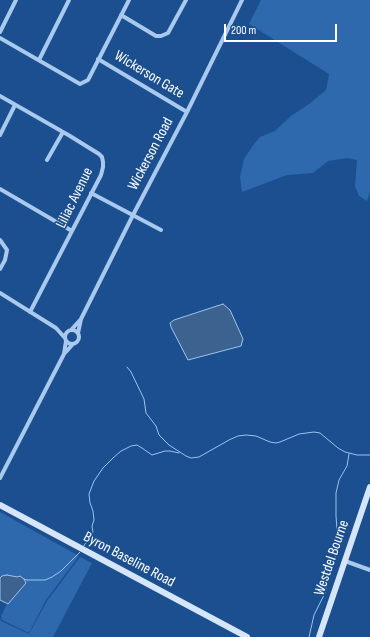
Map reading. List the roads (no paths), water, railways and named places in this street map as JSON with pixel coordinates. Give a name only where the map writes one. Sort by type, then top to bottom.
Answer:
[{"type":"main road","name":"Westdel Bourne","points":[[319,637],[370,487]]},
{"type":"main road","name":"Byron Baseline Road","points":[[0,505],[247,637]]},
{"type":"street","points":[[0,32],[16,0]]},
{"type":"street","points":[[39,60],[69,0]]},
{"type":"street","points":[[0,38],[80,84],[88,80],[129,0]]},
{"type":"street","points":[[121,15],[156,36],[161,36],[168,33],[186,0]]},
{"type":"street","name":"Wickerson Road","points":[[78,333],[82,319],[133,215],[187,112],[242,0]]},
{"type":"street","name":"Wickerson Gate","points":[[98,59],[187,112]]},
{"type":"street","name":"Liliac Avenue","points":[[0,96],[99,154],[103,162],[101,175],[30,312]]},
{"type":"street","points":[[0,135],[15,105]]},
{"type":"street","points":[[47,160],[63,132]]},
{"type":"street","points":[[0,190],[72,230]]},
{"type":"street","points":[[91,193],[161,230]]},
{"type":"street","points":[[0,240],[7,250],[5,260],[0,270]]},
{"type":"street","points":[[0,293],[56,328],[69,344],[73,344]]},
{"type":"street","name":"Wickerson Road","points":[[70,330],[82,319]]},
{"type":"street","points":[[0,478],[64,354],[79,340],[80,336],[76,330],[56,328]]},
{"type":"street","points":[[64,354],[65,334],[70,330]]},
{"type":"street","points":[[345,561],[370,570]]},
{"type":"waterway","points":[[127,367],[144,399],[146,413],[156,426],[159,435],[169,445],[191,458],[199,457],[238,436],[256,436],[276,443],[299,434],[314,432],[320,433],[345,452],[357,455],[370,455]]},
{"type":"waterway","points":[[83,547],[93,532],[92,526],[94,520],[89,494],[94,481],[103,468],[113,458],[121,451],[137,445],[152,455],[165,451],[179,453]]},
{"type":"waterway","points":[[309,637],[314,615],[325,593],[329,570],[333,565],[336,554],[338,543],[336,493],[339,480],[347,466],[349,454]]},
{"type":"waterway","points":[[24,579],[45,580],[52,577],[61,571],[80,552]]}]
